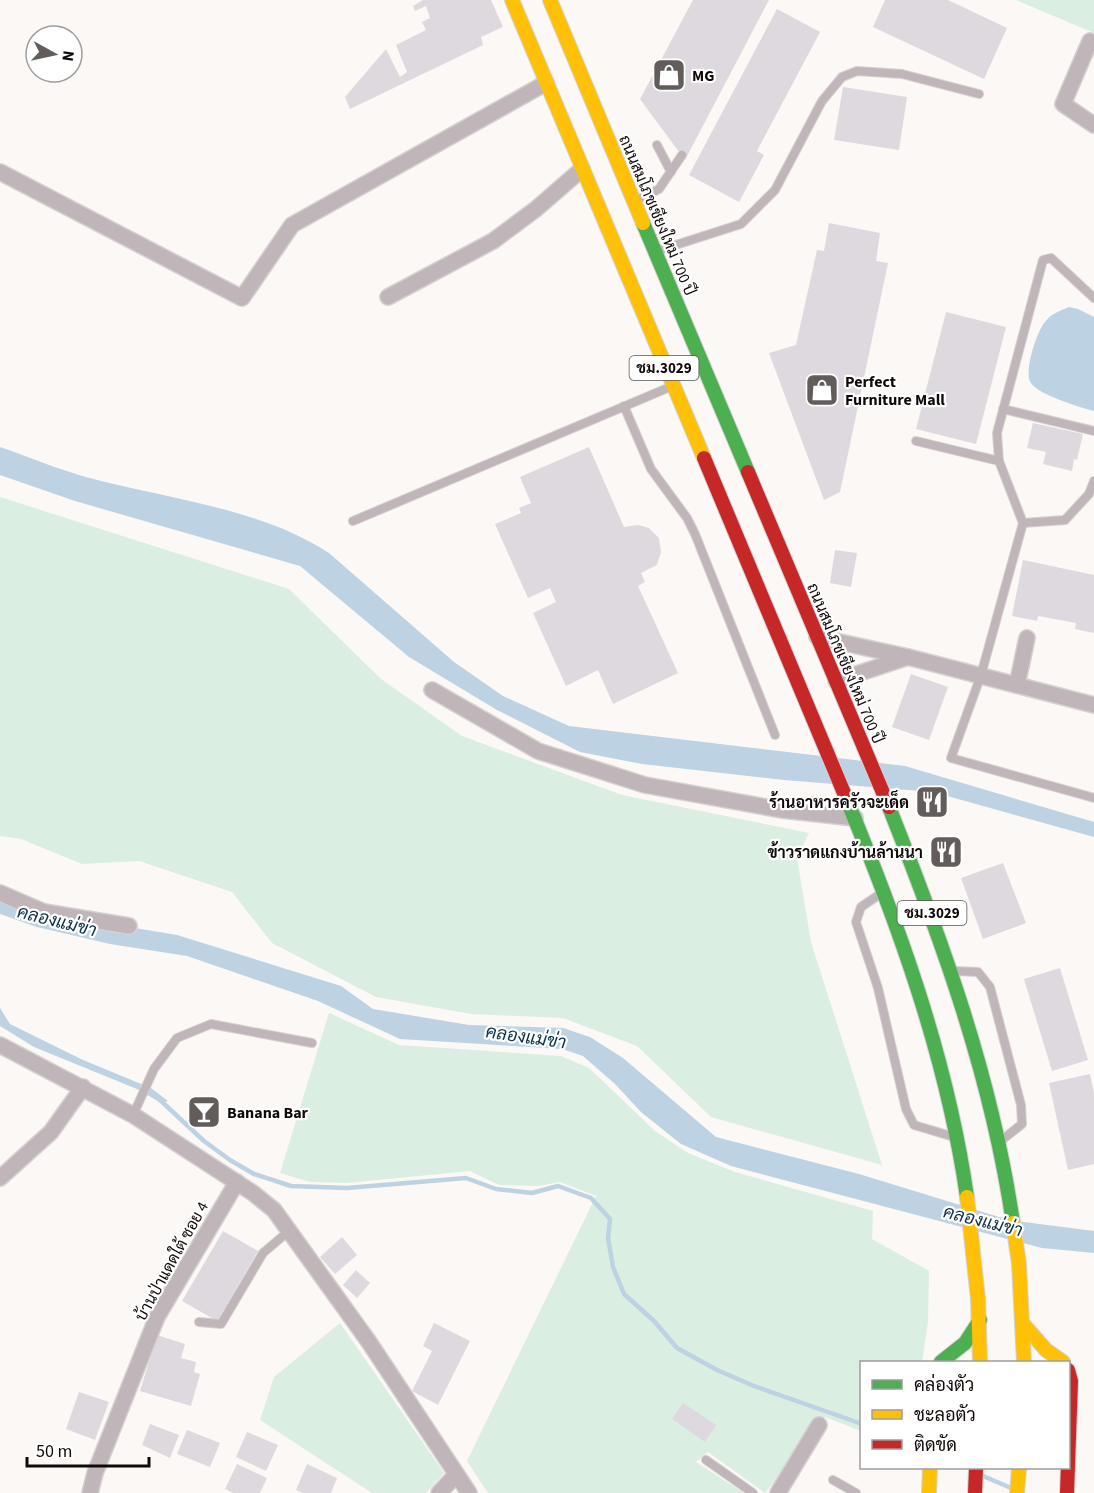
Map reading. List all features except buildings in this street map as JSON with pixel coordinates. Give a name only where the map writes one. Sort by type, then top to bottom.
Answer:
[{"type":"main road","name":"ชม.3029","points":[[512,0],[885,891],[926,1013],[958,1138],[975,1244],[980,1361]]},
{"type":"main road","name":"ถนนสมโภชเชียงใหม่ 700 ปี","points":[[549,0],[890,809],[953,971],[1007,1165],[1019,1256],[1024,1361]]},
{"type":"main road","points":[[942,1361],[964,1343],[980,1320]]},
{"type":"main road","points":[[1024,1325],[1046,1350],[1062,1361]]},
{"type":"main road","points":[[929,1493],[930,1469]]},
{"type":"main road","points":[[975,1493],[976,1469]]},
{"type":"main road","points":[[1017,1493],[1019,1469]]},
{"type":"main road","points":[[1068,1469],[1068,1489]]},
{"type":"street","points":[[1090,41],[1063,104],[1094,125]]},
{"type":"street","points":[[0,172],[242,298],[292,225],[546,83]]},
{"type":"street","points":[[388,297],[493,241],[536,209],[582,169]]},
{"type":"street","points":[[817,637],[908,657],[1094,705]]},
{"type":"street","points":[[1017,685],[1027,638]]},
{"type":"street","points":[[836,681],[908,657]]},
{"type":"street","points":[[432,690],[538,751],[645,785],[782,810],[855,818]]},
{"type":"street","points":[[0,893],[44,912],[129,926]]},
{"type":"street","points":[[0,1045],[84,1087],[133,1115],[237,1182],[274,1210],[369,1342],[469,1493]]},
{"type":"street","points":[[0,1178],[51,1132],[84,1087]]},
{"type":"street","name":"บ้านป่าแดดใต้ ซอย 4","points":[[90,1493],[157,1317],[237,1182]]},
{"type":"street","points":[[778,1493],[819,1425]]},
{"type":"street","points":[[439,1493],[456,1475]]},
{"type":"lane","points":[[655,252],[741,224],[775,190],[822,101],[842,77],[857,72],[902,74],[979,94]]},
{"type":"lane","points":[[657,145],[671,172]]},
{"type":"lane","points":[[634,201],[659,189],[682,155]]},
{"type":"lane","points":[[1094,298],[1051,258],[1043,260],[997,433],[999,461],[1023,523],[981,675],[951,758],[1094,798]]},
{"type":"lane","points":[[353,521],[672,386]]},
{"type":"lane","points":[[624,406],[651,468],[695,534],[775,735]]},
{"type":"lane","points":[[1004,409],[1094,431]]},
{"type":"lane","points":[[916,441],[999,461]]},
{"type":"lane","points":[[1023,523],[1065,520],[1089,494],[1094,481]]},
{"type":"lane","points":[[885,891],[861,907],[856,922],[878,988],[906,1109],[914,1125],[958,1138]]},
{"type":"lane","points":[[953,971],[978,972],[990,987],[1022,1105],[1022,1124],[1001,1141]]},
{"type":"lane","points":[[133,1115],[149,1080],[177,1038],[211,1024],[312,1043]]},
{"type":"lane","points":[[199,1322],[221,1324],[263,1253],[290,1230]]},
{"type":"lane","points":[[706,1460],[753,1493]]},
{"type":"lane","points":[[833,1480],[856,1493]]},
{"type":"green space","points":[[1016,0],[1094,0],[1094,33]]},
{"type":"green space","points":[[0,497],[289,589],[381,679],[462,736],[622,795],[809,833],[797,858],[811,942],[882,1165],[711,1117],[637,1046],[563,1018],[471,1014],[376,997],[272,943],[232,892],[139,861],[82,864],[21,839],[0,836]]},
{"type":"green space","points":[[329,1013],[399,1045],[561,1056],[589,1068],[655,1131],[688,1153],[735,1172],[873,1211],[872,1239],[929,1271],[928,1322],[922,1361],[860,1361],[860,1431],[825,1417],[765,1493],[708,1452],[696,1462],[744,1493],[488,1493],[467,1461],[596,1196],[560,1182],[538,1186],[499,1185],[470,1171],[347,1183],[310,1182],[280,1173]]},
{"type":"green space","points":[[340,1323],[444,1473],[426,1493],[372,1493],[260,1420],[274,1377]]},
{"type":"water","points":[[1069,307],[1094,317],[1094,411],[1042,392],[1031,383],[1029,378],[1032,352],[1042,327],[1047,319]]},
{"type":"water","points":[[0,447],[86,477],[242,515],[301,537],[329,553],[454,662],[503,696],[569,726],[905,766],[1094,822],[1094,837],[933,792],[784,780],[642,764],[580,752],[497,710],[409,657],[300,566],[75,501],[0,475]]},
{"type":"water","name":"คลองแม่ข่า","points":[[0,896],[87,920],[177,935],[341,986],[373,1009],[469,1025],[563,1028],[590,1037],[623,1058],[716,1137],[859,1174],[1009,1220],[1094,1231],[1094,1253],[1042,1248],[731,1166],[681,1144],[641,1112],[615,1084],[583,1056],[562,1049],[400,1039],[318,1001],[187,956],[110,944],[37,927],[0,914]]},
{"type":"water","points":[[0,1008],[10,1024],[83,1060],[151,1088],[168,1101],[161,1103],[137,1089],[34,1047],[0,1026]]},
{"type":"waterway","points":[[160,1100],[204,1141],[230,1160],[254,1174],[291,1186],[347,1188],[466,1178],[496,1189],[532,1193],[558,1186],[591,1198],[610,1219],[608,1238],[613,1267],[624,1294],[654,1321],[677,1348],[717,1370],[754,1386],[860,1423]]},
{"type":"waterway","points":[[983,1476],[1011,1488]]},
{"type":"traffic: fast","points":[[643,223],[748,472]]},
{"type":"traffic: fast","points":[[844,793],[883,891],[934,1042],[947,1093],[967,1197]]},
{"type":"traffic: fast","points":[[889,807],[946,960],[979,1064],[1004,1169],[1013,1223]]},
{"type":"traffic: fast","points":[[942,1361],[965,1343],[980,1320]]},
{"type":"traffic: slow","points":[[512,0],[704,458]]},
{"type":"traffic: slow","points":[[550,0],[643,223]]},
{"type":"traffic: slow","points":[[967,1197],[978,1299],[980,1361]]},
{"type":"traffic: slow","points":[[1013,1223],[1019,1264],[1024,1361]]},
{"type":"traffic: slow","points":[[1024,1325],[1046,1350],[1062,1361]]},
{"type":"traffic: slow","points":[[929,1493],[930,1469]]},
{"type":"traffic: slow","points":[[1017,1493],[1019,1469]]},
{"type":"traffic: jam","points":[[704,458],[844,793]]},
{"type":"traffic: jam","points":[[748,472],[889,807]]},
{"type":"traffic: jam","points":[[1070,1377],[1070,1409]]},
{"type":"traffic: jam","points":[[975,1493],[976,1469]]},
{"type":"traffic: jam","points":[[1067,1493],[1068,1469]]},
{"type":"place","name":"MG","points":[[669,75]]},
{"type":"place","name":"Perfect Furniture Mall","points":[[822,390]]},
{"type":"place","name":"ร้านอาหารครัวจะเด็ด","points":[[932,802]]},
{"type":"place","name":"ข้าวราดแกงบ้านล้านนา","points":[[946,852]]},
{"type":"place","name":"Banana Bar","points":[[204,1112]]}]
